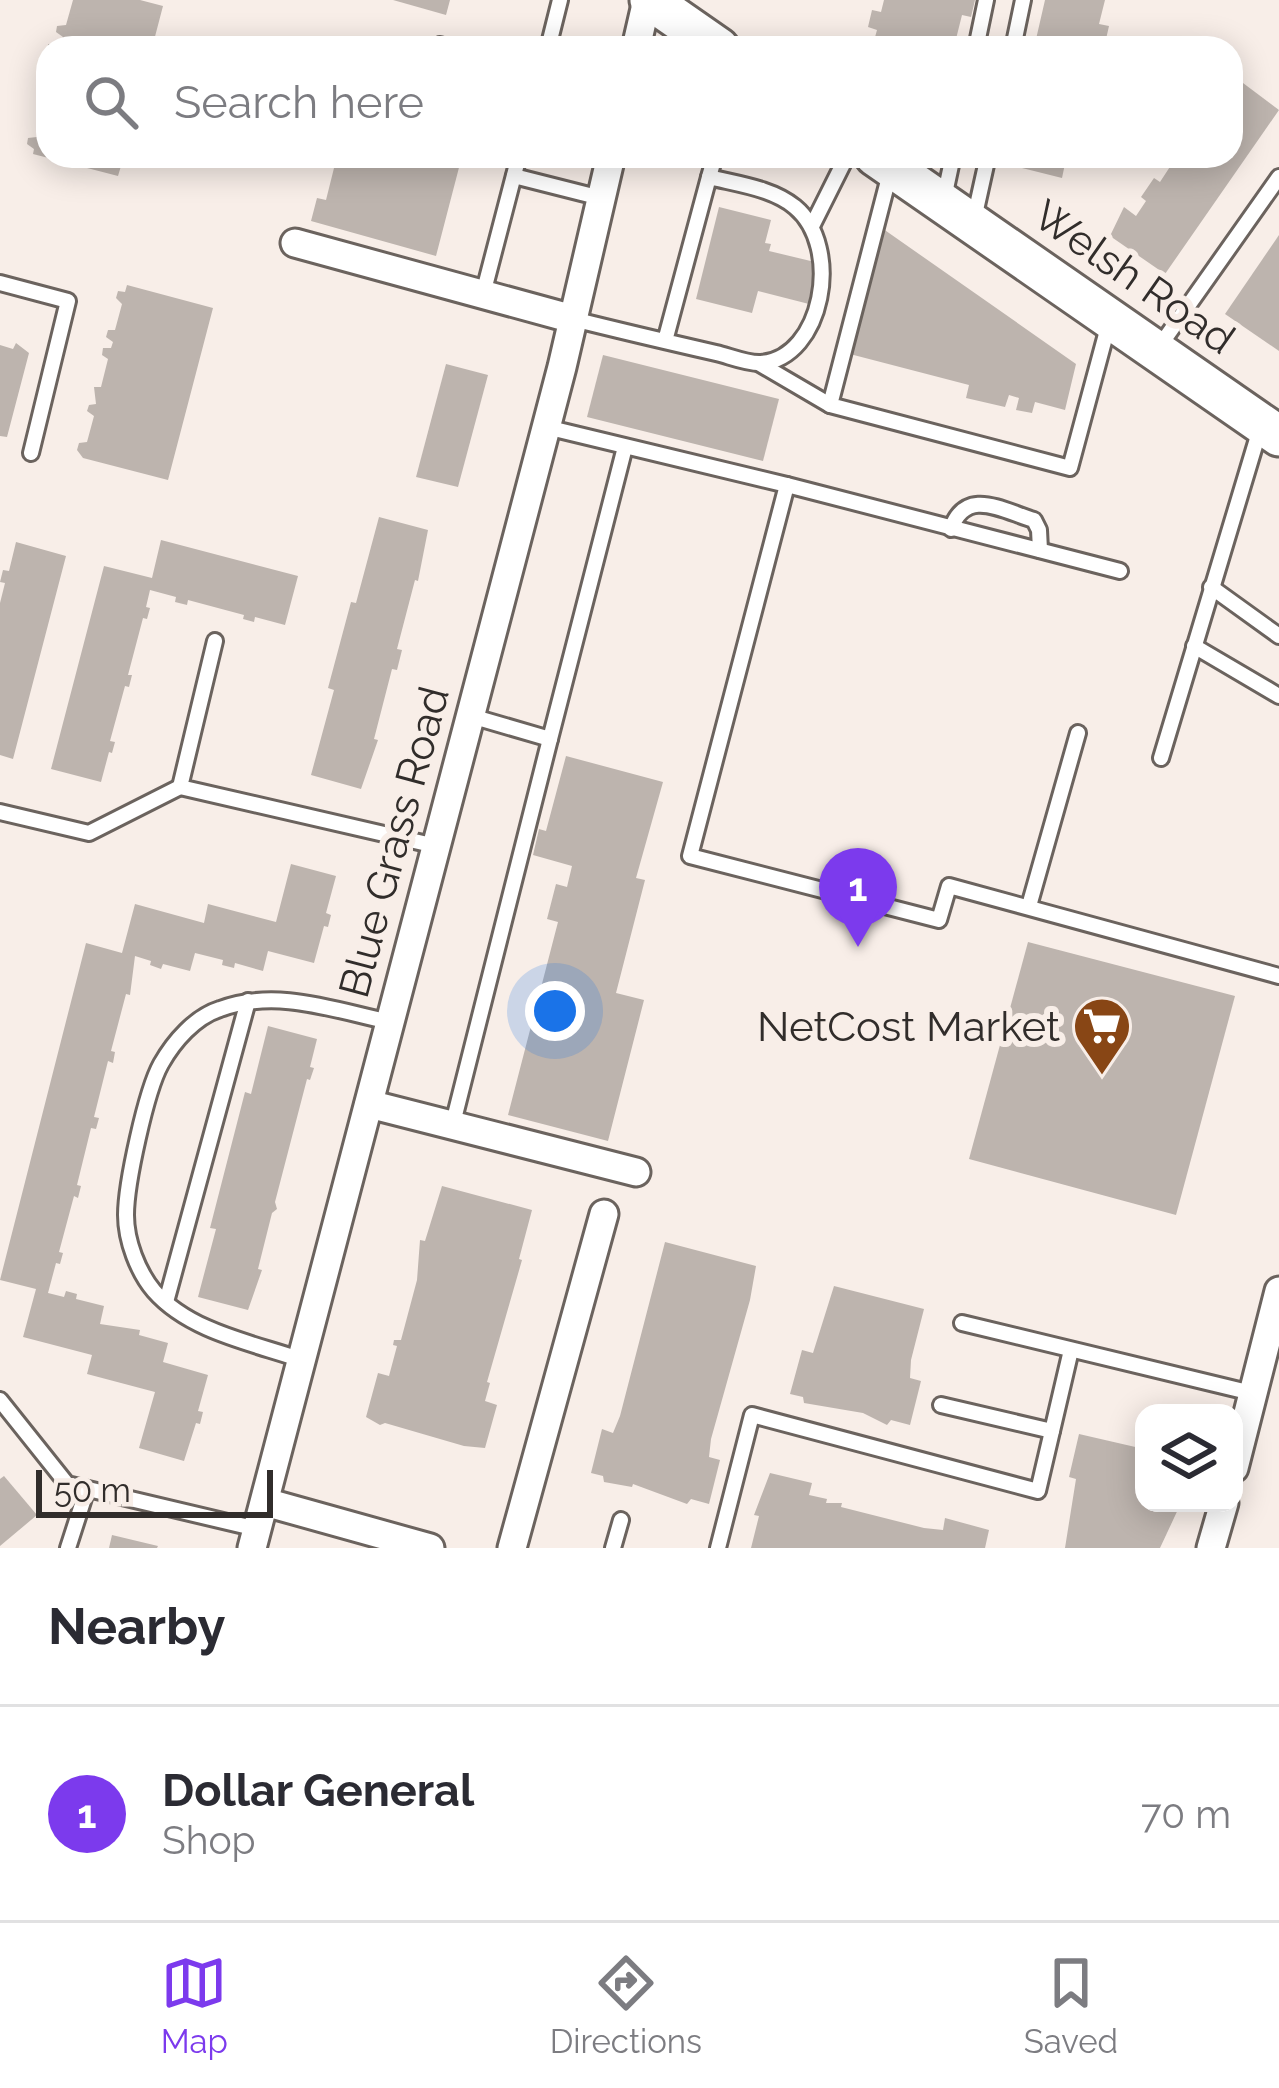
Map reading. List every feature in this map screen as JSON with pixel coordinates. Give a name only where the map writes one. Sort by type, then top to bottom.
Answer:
[{"type":"street","points":[[639,36],[649,0],[702,36]]},
{"type":"street","name":"Blue Grass Road","points":[[258,1526],[546,427],[608,168]]},
{"type":"street","name":"Welsh Road","points":[[892,168],[1270,430]]},
{"type":"street","points":[[296,243],[573,319]]},
{"type":"street","points":[[369,1104],[636,1172]]},
{"type":"street","points":[[512,1548],[604,1214]]},
{"type":"street","points":[[1243,1438],[1277,1298]]},
{"type":"street","points":[[1210,1548],[1221,1512]]},
{"type":"street","points":[[258,1526],[430,1548]]},
{"type":"lane","points":[[551,36],[560,0]]},
{"type":"lane","points":[[978,36],[986,0]]},
{"type":"lane","points":[[1015,36],[1023,0]]},
{"type":"lane","points":[[483,294],[516,168]]},
{"type":"lane","points":[[665,341],[712,168]]},
{"type":"lane","points":[[812,226],[841,168]]},
{"type":"lane","points":[[830,405],[882,168]]},
{"type":"lane","points":[[954,168],[958,214]]},
{"type":"lane","points":[[958,214],[982,168]]},
{"type":"lane","points":[[514,176],[601,198]]},
{"type":"lane","points":[[709,177],[774,194],[796,208],[812,226],[822,250],[825,275],[796,346],[760,364]]},
{"type":"lane","points":[[1156,351],[1279,177]]},
{"type":"lane","points":[[0,283],[68,301],[31,453]]},
{"type":"lane","points":[[573,319],[760,364],[830,405],[1070,468],[1110,319]]},
{"type":"lane","points":[[546,427],[1120,571]]},
{"type":"lane","points":[[1160,758],[1211,586],[1270,430]]},
{"type":"lane","points":[[452,1127],[625,447]]},
{"type":"lane","points":[[787,485],[690,856],[939,920],[949,886],[1279,976]]},
{"type":"lane","points":[[951,529],[957,513],[968,504],[982,505],[1034,520],[1040,550]]},
{"type":"lane","points":[[1211,586],[1279,635]]},
{"type":"lane","points":[[180,788],[215,640]]},
{"type":"lane","points":[[1194,646],[1279,696]]},
{"type":"lane","points":[[470,716],[550,740]]},
{"type":"lane","points":[[1029,906],[1078,733]]},
{"type":"lane","points":[[0,812],[89,833],[180,788],[436,846]]},
{"type":"lane","points":[[302,1360],[183,1316],[153,1290],[134,1256],[125,1218],[148,1106],[159,1067],[182,1034],[214,1010],[248,1000],[293,1000],[390,1022]]},
{"type":"lane","points":[[166,1302],[248,1000]]},
{"type":"lane","points":[[962,1323],[1256,1394]]},
{"type":"lane","points":[[718,1548],[752,1415],[1038,1491],[1071,1350]]},
{"type":"lane","points":[[0,1400],[68,1484],[258,1526]]},
{"type":"lane","points":[[941,1405],[1052,1431]]},
{"type":"lane","points":[[68,1548],[87,1489]]},
{"type":"lane","points":[[613,1548],[621,1520]]},
{"type":"building","points":[[73,0],[140,0],[163,6],[155,36],[62,36],[56,32],[57,26],[66,25]]},
{"type":"building","points":[[393,0],[450,0],[446,15]]},
{"type":"building","points":[[884,0],[975,0],[971,17],[962,15],[957,36],[875,36],[877,30],[868,27],[872,10],[881,12]]},
{"type":"building","points":[[1045,0],[1105,0],[1099,24],[1109,26],[1107,36],[1037,36]]},
{"type":"building","points":[[1243,83],[1279,110],[1243,162]]},
{"type":"building","points":[[36,137],[36,155],[27,144],[28,138]]},
{"type":"building","points":[[87,168],[120,168],[118,176]]},
{"type":"building","points":[[334,168],[459,168],[436,256],[311,221],[317,198],[326,200]]},
{"type":"building","points":[[1022,168],[1064,168],[1062,178]]},
{"type":"building","points":[[1169,168],[1239,168],[1165,274],[1110,236],[1124,207],[1136,216],[1146,201],[1141,197],[1154,178],[1160,182]]},
{"type":"building","points":[[719,207],[771,220],[765,243],[771,244],[769,251],[819,263],[809,304],[758,291],[752,313],[696,299]]},
{"type":"building","points":[[879,226],[1076,364],[1065,410],[1035,402],[1032,413],[1016,410],[1019,398],[1009,395],[1005,407],[966,398],[969,385],[846,353]]},
{"type":"building","points":[[1279,235],[1279,351],[1225,314]]},
{"type":"building","points":[[127,285],[213,308],[168,480],[83,458],[77,450],[79,443],[87,442],[94,416],[87,411],[96,404],[94,387],[101,387],[108,359],[102,355],[103,348],[111,348],[113,342],[106,337],[108,330],[115,330],[122,304],[116,298],[118,291],[125,292]]},
{"type":"building","points":[[16,343],[29,353],[7,437],[0,436],[0,345],[13,349]]},
{"type":"building","points":[[603,355],[779,399],[763,461],[587,417]]},
{"type":"building","points":[[446,364],[488,375],[458,487],[416,477]]},
{"type":"building","points":[[379,517],[428,530],[397,649],[402,650],[397,670],[392,669],[374,739],[378,740],[361,789],[311,775],[334,690],[328,688]]},
{"type":"building","points":[[161,540],[298,576],[285,625],[255,617],[254,622],[188,600],[187,605],[175,602],[176,597],[150,590],[146,607],[150,608],[147,619],[143,618],[129,687],[125,686],[110,741],[115,742],[101,782],[51,769],[104,566],[152,578]]},
{"type":"building","points":[[16,542],[66,556],[13,759],[0,755],[0,603],[5,583],[0,582],[3,570],[9,571]]},
{"type":"building","points":[[566,756],[663,782],[636,878],[645,880],[616,993],[644,1000],[608,1141],[508,1115],[558,922],[547,919],[556,884],[567,887],[572,866],[533,855],[539,829],[546,831]]},
{"type":"building","points":[[291,864],[336,876],[326,913],[331,915],[328,927],[324,926],[314,963],[268,951],[263,971],[235,963],[234,968],[222,965],[223,960],[195,953],[190,971],[163,964],[161,969],[135,956],[130,995],[126,994],[111,1051],[115,1052],[113,1063],[108,1061],[94,1117],[99,1118],[96,1129],[91,1128],[78,1198],[74,1196],[59,1252],[63,1253],[48,1293],[64,1297],[66,1291],[77,1294],[76,1299],[104,1306],[100,1324],[140,1330],[139,1335],[168,1343],[163,1362],[208,1375],[198,1411],[203,1412],[200,1424],[196,1423],[184,1461],[139,1448],[155,1392],[87,1374],[92,1355],[23,1337],[36,1289],[0,1280],[86,943],[122,953],[135,904],[204,923],[208,904],[276,922]]},
{"type":"building","name":"NetCost Market","points":[[1028,942],[1235,996],[1176,1215],[969,1159]]},
{"type":"building","points":[[268,1026],[317,1039],[310,1067],[314,1068],[307,1079],[258,1269],[262,1270],[248,1310],[198,1297],[216,1229],[210,1228],[245,1092],[251,1094]]},
{"type":"building","points":[[442,1186],[532,1210],[487,1382],[485,1401],[497,1405],[485,1448],[380,1425],[366,1417],[378,1373],[389,1376],[397,1346],[394,1340],[401,1340],[417,1280],[420,1240],[425,1241]]},
{"type":"building","points":[[665,1242],[756,1266],[711,1439],[709,1457],[720,1460],[709,1504],[691,1499],[687,1504],[633,1484],[604,1482],[603,1476],[591,1473],[602,1429],[613,1433],[620,1416]]},
{"type":"building","points":[[834,1286],[924,1309],[911,1360],[910,1378],[921,1381],[910,1425],[891,1420],[887,1425],[863,1413],[804,1403],[803,1397],[790,1394],[802,1350],[813,1353]]},
{"type":"building","points":[[1079,1434],[1135,1447],[1135,1512],[1177,1512],[1160,1548],[1065,1548],[1076,1479],[1069,1477]]},
{"type":"building","points":[[770,1473],[812,1483],[809,1495],[827,1499],[826,1503],[842,1503],[841,1507],[924,1528],[943,1530],[945,1518],[989,1530],[985,1548],[751,1548],[759,1516],[754,1515]]},
{"type":"building","points":[[4,1476],[37,1515],[0,1546],[0,1479]]},
{"type":"building","points":[[112,1535],[158,1546],[109,1548]]},
{"type":"place","name":"Dollar General","points":[[858,947]]},
{"type":"place","name":"NetCost Market","points":[[1102,1077]]}]
